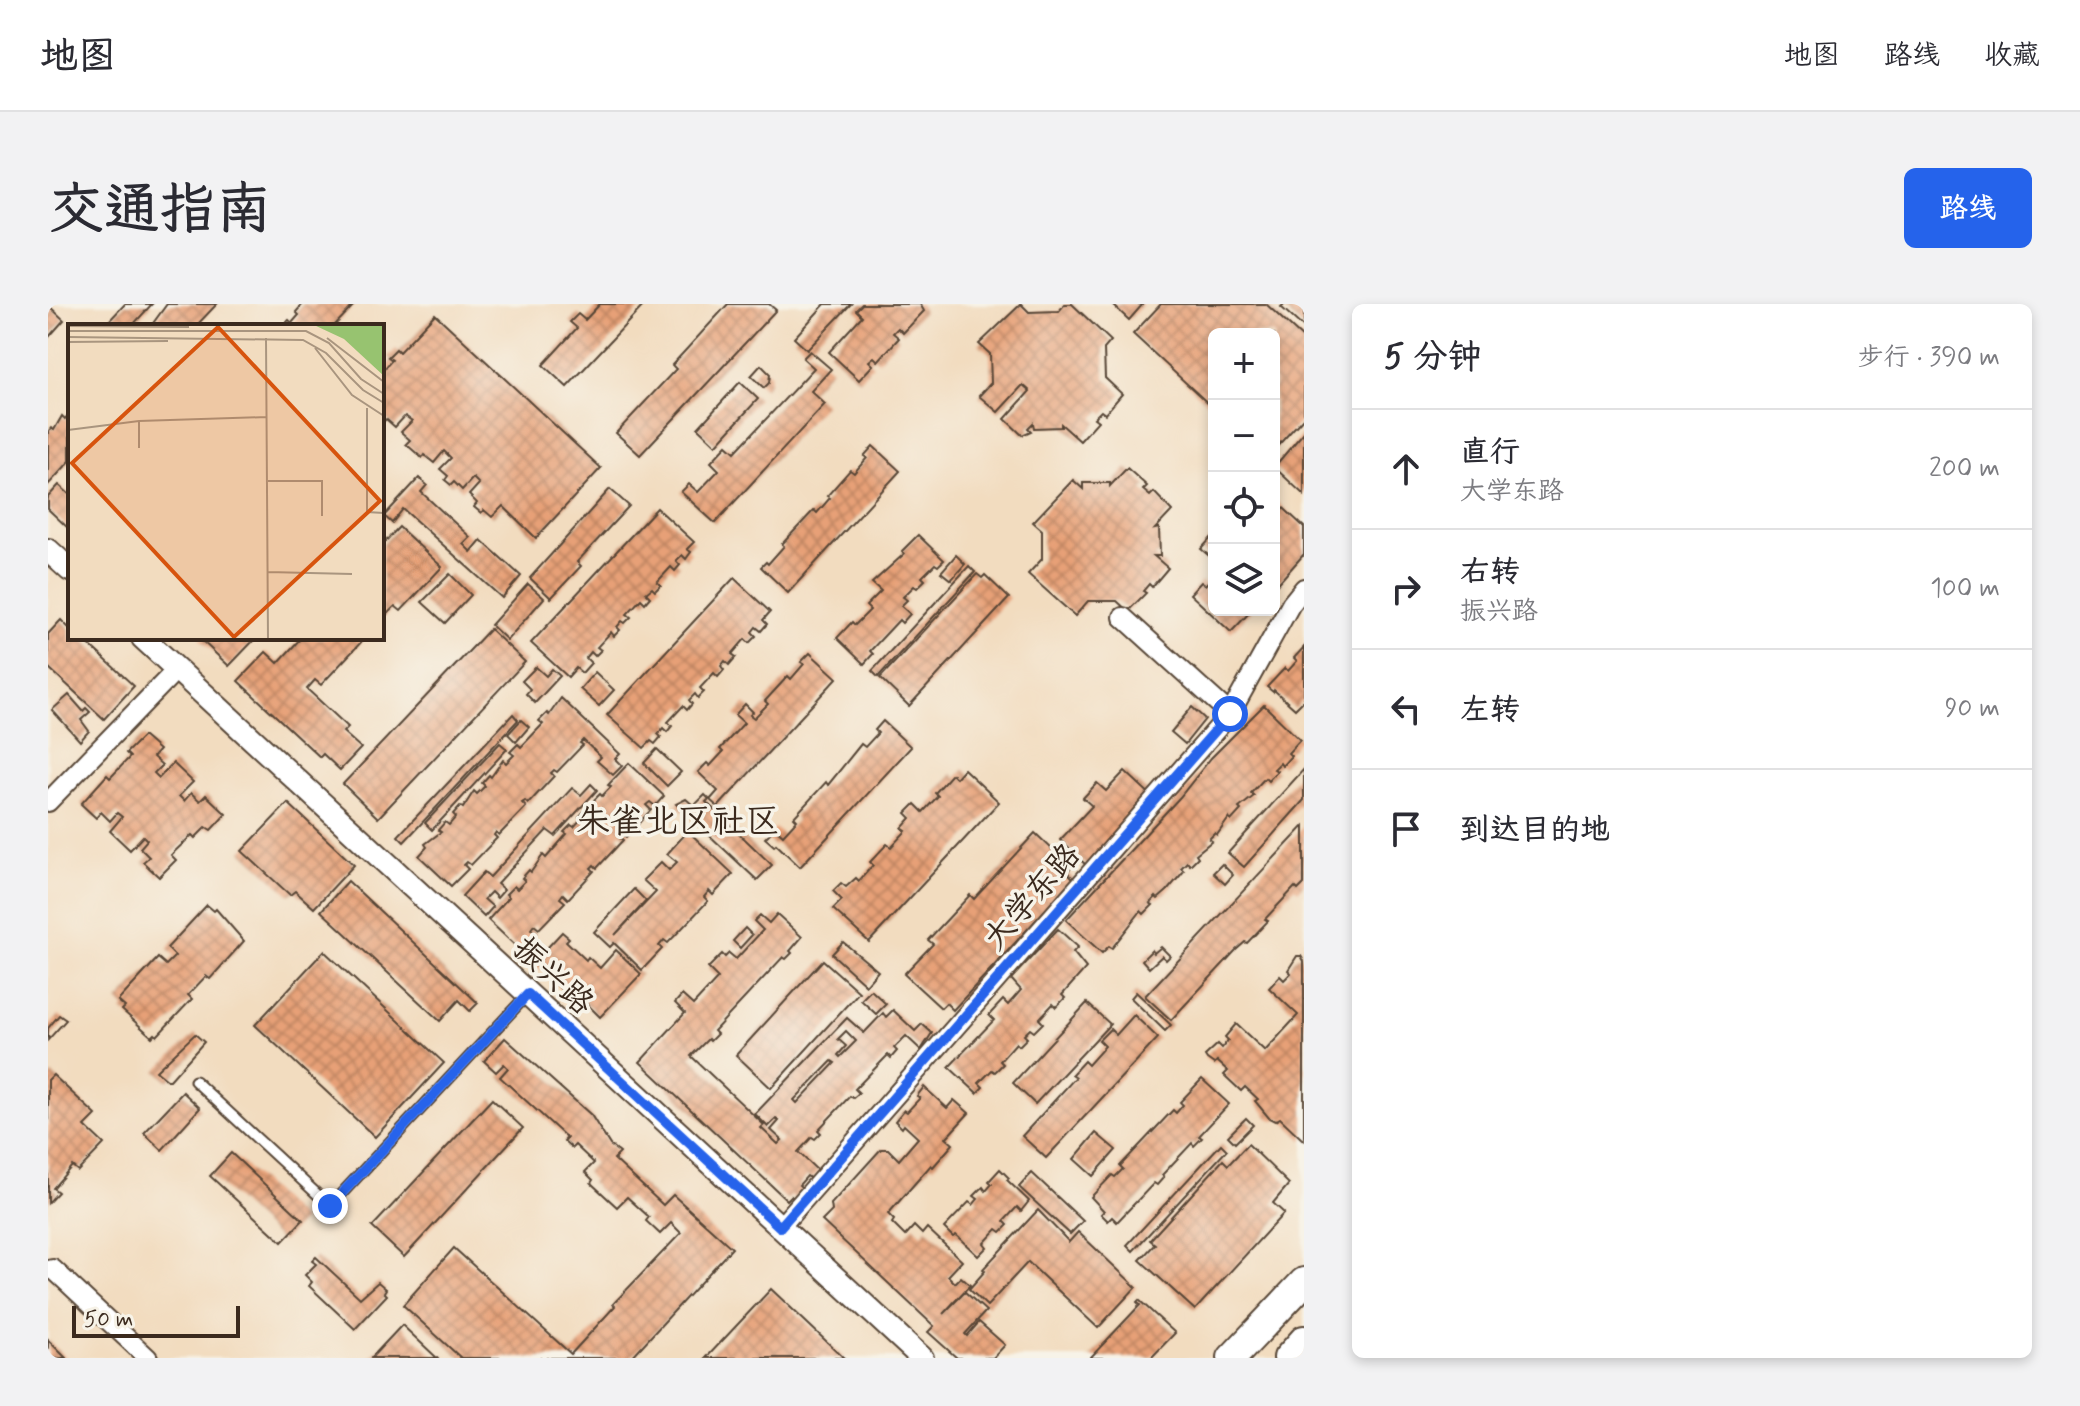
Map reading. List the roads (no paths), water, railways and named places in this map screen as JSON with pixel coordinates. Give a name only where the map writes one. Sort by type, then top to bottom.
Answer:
[{"type":"main road","points":[[1276,1311],[1304,1274]]},
{"type":"main road","points":[[1232,1358],[1304,1282]]},
{"type":"main road","points":[[1288,1358],[1304,1340]]},
{"type":"street","points":[[48,550],[68,568]]},
{"type":"street","name":"大学东路","points":[[780,1227],[1230,714],[1291,604],[1304,588]]},
{"type":"street","points":[[1123,617],[1230,714]]},
{"type":"street","name":"振兴路","points":[[145,640],[922,1358]]},
{"type":"street","points":[[48,802],[177,669]]},
{"type":"street","points":[[48,1270],[53,1269],[148,1358]]},
{"type":"lane","points":[[195,1081],[330,1206],[528,994]]},
{"type":"district","name":"朱雀北区社区","points":[[678,820]]}]
